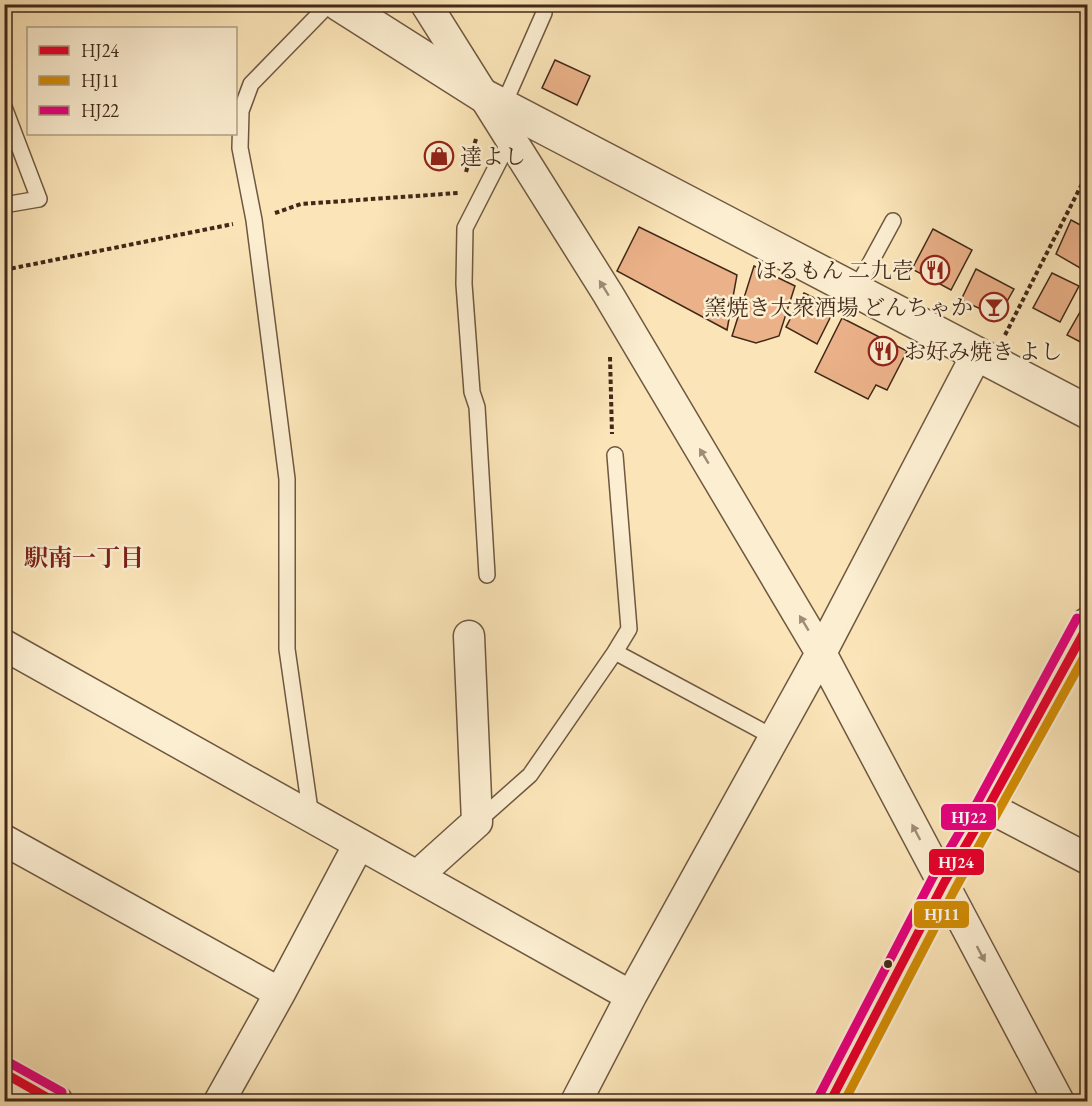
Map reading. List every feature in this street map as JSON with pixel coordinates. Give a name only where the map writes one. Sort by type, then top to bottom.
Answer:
[{"type":"street","points":[[339,4],[505,114],[855,291],[989,349],[1088,412]]},
{"type":"street","points":[[426,4],[505,114],[608,294],[821,653],[1059,1101]]},
{"type":"street","points":[[576,1101],[631,996],[989,349]]},
{"type":"street","points":[[830,1101],[944,883],[1088,624]]},
{"type":"street","points":[[417,876],[477,822],[469,636]]},
{"type":"street","points":[[4,645],[631,996]]},
{"type":"street","points":[[988,807],[1088,859]]},
{"type":"street","points":[[4,840],[280,993]]},
{"type":"street","points":[[219,1101],[280,993],[359,844]]},
{"type":"street","points":[[4,1073],[56,1101]]},
{"type":"lane","points":[[311,817],[287,649],[287,479],[254,220],[240,148],[240,129],[241,111],[251,84],[329,4]]},
{"type":"lane","points":[[487,575],[477,407],[472,392],[464,284],[465,228],[544,13]]},
{"type":"lane","points":[[4,107],[39,199],[4,205]]},
{"type":"lane","points":[[855,291],[893,220]]},
{"type":"lane","points":[[477,822],[530,776],[629,629],[615,455]]},
{"type":"lane","points":[[615,652],[775,738]]},
{"type":"path","points":[[989,349],[1083,182],[1088,184]]},
{"type":"path","points":[[609,352],[612,447],[615,455]]},
{"type":"building","points":[[555,60],[590,76],[577,105],[542,88]]},
{"type":"building","points":[[1088,205],[1088,221],[1081,218]]},
{"type":"building","points":[[1071,220],[1088,229],[1087,272],[1056,254]]},
{"type":"building","points":[[639,227],[737,275],[727,330],[617,271]]},
{"type":"building","points":[[933,229],[972,250],[951,290],[912,269]]},
{"type":"building","points":[[754,266],[795,286],[779,336],[756,343],[732,336]]},
{"type":"building","points":[[976,269],[1014,289],[998,317],[961,300]]},
{"type":"building","points":[[1052,273],[1079,286],[1060,322],[1033,308]]},
{"type":"building","points":[[804,293],[835,308],[817,344],[786,327]]},
{"type":"building","points":[[1088,298],[1088,346],[1067,335]]},
{"type":"building","points":[[842,318],[907,351],[887,390],[876,385],[868,399],[815,372]]},
{"type":"transit line","name":"HJ22","points":[[819,1096],[933,877],[978,801],[1077,618]]},
{"type":"transit line","name":"HJ24","points":[[830,1102],[944,883],[1088,625]]},
{"type":"transit line","name":"HJ11","points":[[844,1102],[955,889],[1088,650]]},
{"type":"transit line","name":"HJ22","points":[[10,1063],[62,1092]]},
{"type":"transit line","name":"HJ24","points":[[4,1073],[55,1102]]},
{"type":"place","name":"達よし","points":[[439,156]]},
{"type":"place","name":"ほるもん 二九壱","points":[[935,270]]},
{"type":"place","name":"窯焼き大衆酒場 どんちゃか","points":[[994,307]]},
{"type":"place","name":"お好み焼き よし","points":[[883,351]]},
{"type":"district","name":"駅南一丁目","points":[[84,558]]}]
